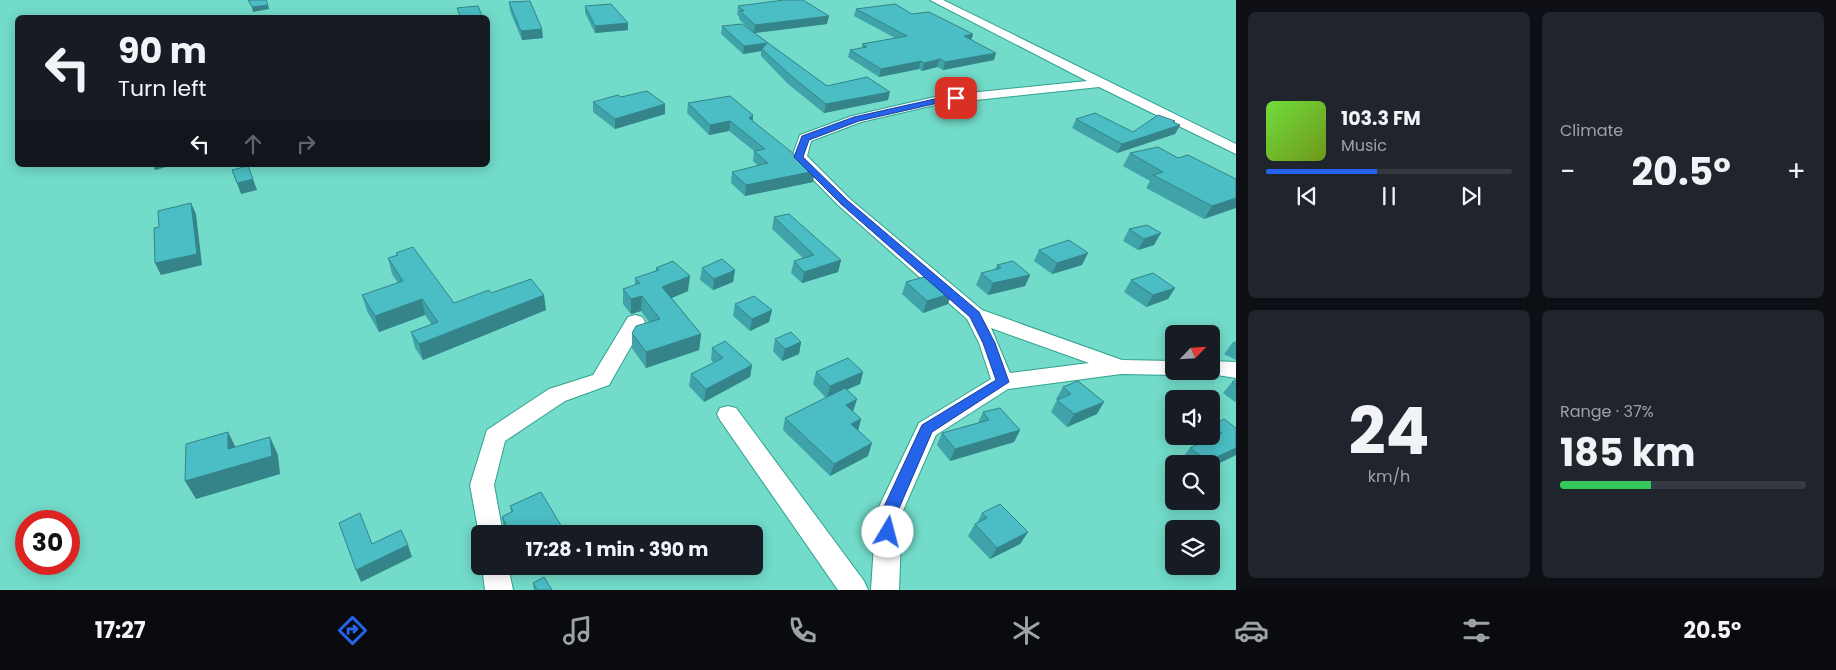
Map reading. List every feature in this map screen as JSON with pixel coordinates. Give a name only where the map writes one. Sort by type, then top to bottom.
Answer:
[{"type":"street","points":[[935,0],[1236,150]]},
{"type":"street","points":[[1100,83],[939,100],[857,119],[805,138],[798,157],[844,202],[975,315],[1121,367]]},
{"type":"street","points":[[975,315],[989,343],[1003,382]]},
{"type":"street","points":[[489,525],[482,485],[495,436],[557,395],[601,380],[635,322]]},
{"type":"street","points":[[885,590],[889,513],[927,429],[1003,382],[1121,367],[1165,368]]},
{"type":"street","points":[[1220,369],[1236,370]]},
{"type":"street","points":[[728,414],[854,590]]},
{"type":"street","points":[[496,575],[499,590]]},
{"type":"building","points":[[248,0],[266,0],[268,5],[252,7]]},
{"type":"building","points":[[784,0],[803,0],[829,16],[755,25],[740,11],[744,11],[738,6]]},
{"type":"building","points":[[530,1],[542,29],[521,31],[509,2]]},
{"type":"building","points":[[611,4],[628,23],[595,26],[585,6]]},
{"type":"building","points":[[895,4],[912,14],[929,12],[973,34],[964,36],[996,53],[945,62],[940,59],[924,63],[921,61],[881,69],[850,50],[867,47],[862,44],[907,36],[856,9]]},
{"type":"building","points":[[478,6],[482,15],[460,15],[457,8]]},
{"type":"building","points":[[742,24],[827,86],[867,77],[890,92],[826,104],[762,49],[767,43],[744,46],[722,26]]},
{"type":"building","points":[[647,91],[665,104],[615,119],[593,102],[618,95],[621,97]]},
{"type":"building","points":[[730,96],[753,115],[749,118],[815,171],[746,185],[732,172],[768,163],[754,151],[765,149],[730,121],[710,125],[688,103]]},
{"type":"building","points":[[1095,113],[1133,132],[1158,115],[1175,121],[1173,122],[1180,125],[1122,144],[1076,119]]},
{"type":"building","points":[[1158,147],[1178,158],[1188,155],[1236,179],[1236,198],[1212,206],[1153,175],[1163,172],[1130,153]]},
{"type":"building","points":[[248,167],[253,179],[237,183],[232,170]]},
{"type":"building","points":[[191,203],[197,254],[155,263],[154,228],[159,227],[158,211]]},
{"type":"building","points":[[789,214],[841,260],[804,272],[794,261],[814,255],[774,217]]},
{"type":"building","points":[[1147,225],[1161,233],[1144,239],[1129,229]]},
{"type":"building","points":[[1069,240],[1088,253],[1057,263],[1039,250]]},
{"type":"building","points":[[413,247],[454,303],[489,290],[491,293],[531,279],[544,295],[419,344],[411,332],[438,322],[422,299],[375,316],[362,295],[403,281],[388,258]]},
{"type":"building","points":[[722,259],[735,270],[714,279],[702,268]]},
{"type":"building","points":[[673,261],[690,276],[662,287],[701,334],[646,352],[632,333],[636,326],[660,319],[642,296],[631,299],[623,289],[640,283],[635,278],[659,270],[656,268]]},
{"type":"building","points":[[1013,261],[1030,275],[993,283],[981,273],[1001,268],[997,265]]},
{"type":"building","points":[[1153,273],[1175,288],[1153,295],[1131,280]]},
{"type":"building","points":[[931,275],[952,293],[927,301],[906,282]]},
{"type":"building","points":[[754,296],[772,310],[752,319],[735,304]]},
{"type":"building","points":[[791,332],[801,342],[785,349],[775,339]]},
{"type":"building","points":[[725,341],[752,365],[706,389],[691,374],[723,358],[712,348]]},
{"type":"building","points":[[848,358],[863,372],[830,386],[816,372]]},
{"type":"building","points":[[1078,381],[1104,402],[1074,414],[1057,400],[1071,394],[1063,387]]},
{"type":"building","points":[[845,388],[857,399],[846,405],[861,419],[851,424],[872,443],[834,464],[785,418]]},
{"type":"building","points":[[1000,408],[1020,430],[955,449],[942,433],[989,420],[983,412]]},
{"type":"building","points":[[1224,419],[1236,428],[1236,448],[1220,455],[1200,455],[1190,448],[1196,445],[1220,445],[1220,434],[1222,433],[1220,432],[1220,421]]},
{"type":"building","points":[[228,432],[228,449],[270,437],[272,456],[185,481],[186,444]]},
{"type":"building","points":[[541,492],[561,525],[506,525],[502,517],[513,511],[510,506]]},
{"type":"building","points":[[1000,504],[1028,532],[997,548],[975,524],[987,518],[982,513]]},
{"type":"building","points":[[360,513],[372,544],[401,530],[408,545],[356,570],[339,523]]},
{"type":"building","points":[[544,577],[552,590],[537,590],[533,583]]},
{"type":"route","points":[[888,532],[889,513],[927,429],[1003,382],[989,343],[975,315],[844,202],[798,157],[805,138],[857,119],[939,100],[956,98]]}]
